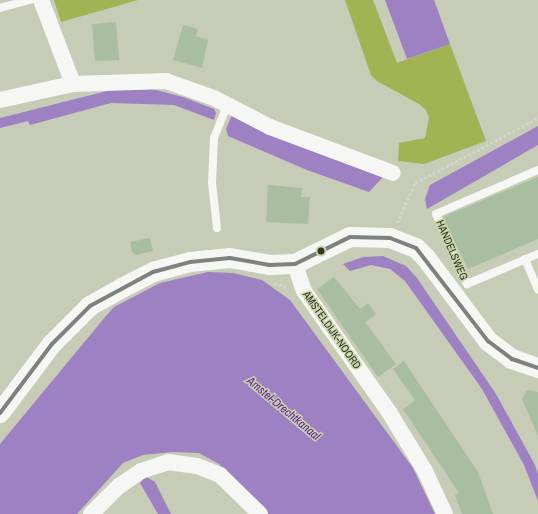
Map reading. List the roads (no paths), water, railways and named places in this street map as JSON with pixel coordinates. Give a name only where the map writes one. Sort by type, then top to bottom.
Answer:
[{"type":"street","points":[[41,0],[73,84]]},
{"type":"street","points":[[0,100],[73,84],[166,81],[228,105],[270,127],[393,173]]},
{"type":"street","name":"HANDELSWEG","points":[[295,264],[350,237],[390,238],[416,248],[426,258],[488,341],[512,359],[538,368]]},
{"type":"street","points":[[0,412],[52,344],[90,306],[153,272],[190,262],[230,258],[269,265],[295,264]]},
{"type":"street","name":"AMSTELDIJK-NOORD","points":[[295,264],[304,291],[389,412],[425,471],[445,514]]},
{"type":"street","points":[[91,514],[119,486],[136,475],[168,462],[197,466],[220,475],[260,514]]},
{"type":"lane","points":[[0,8],[30,0]]},
{"type":"lane","points":[[217,228],[212,183],[214,138],[228,105]]},
{"type":"lane","name":"HANDELSWEG","points":[[538,170],[436,214],[466,284],[538,254]]},
{"type":"lane","points":[[525,260],[538,289]]},
{"type":"water","points":[[385,0],[434,0],[450,44],[407,59]]},
{"type":"water","points":[[152,89],[183,97],[214,109],[216,113],[214,120],[174,105],[111,103],[30,125],[28,121],[0,128],[0,118],[111,90]]},
{"type":"water","points":[[232,115],[384,176],[369,192],[307,170],[228,136],[226,129]]},
{"type":"water","points":[[538,126],[538,145],[427,209],[425,199],[430,185]]},
{"type":"water","points":[[383,256],[406,266],[417,278],[496,394],[535,465],[538,474],[538,501],[524,465],[482,389],[405,281],[390,269],[371,265],[350,271],[343,264],[363,257]]},
{"type":"water","name":"Amstel-Drechtkanaal","points":[[208,272],[233,273],[262,280],[290,300],[413,468],[435,514],[267,514],[219,464],[199,453],[173,452],[143,455],[123,463],[77,514],[0,514],[0,444],[106,316],[114,307],[160,283]]},
{"type":"water","points":[[145,476],[155,482],[171,514],[158,514],[140,483]]}]
